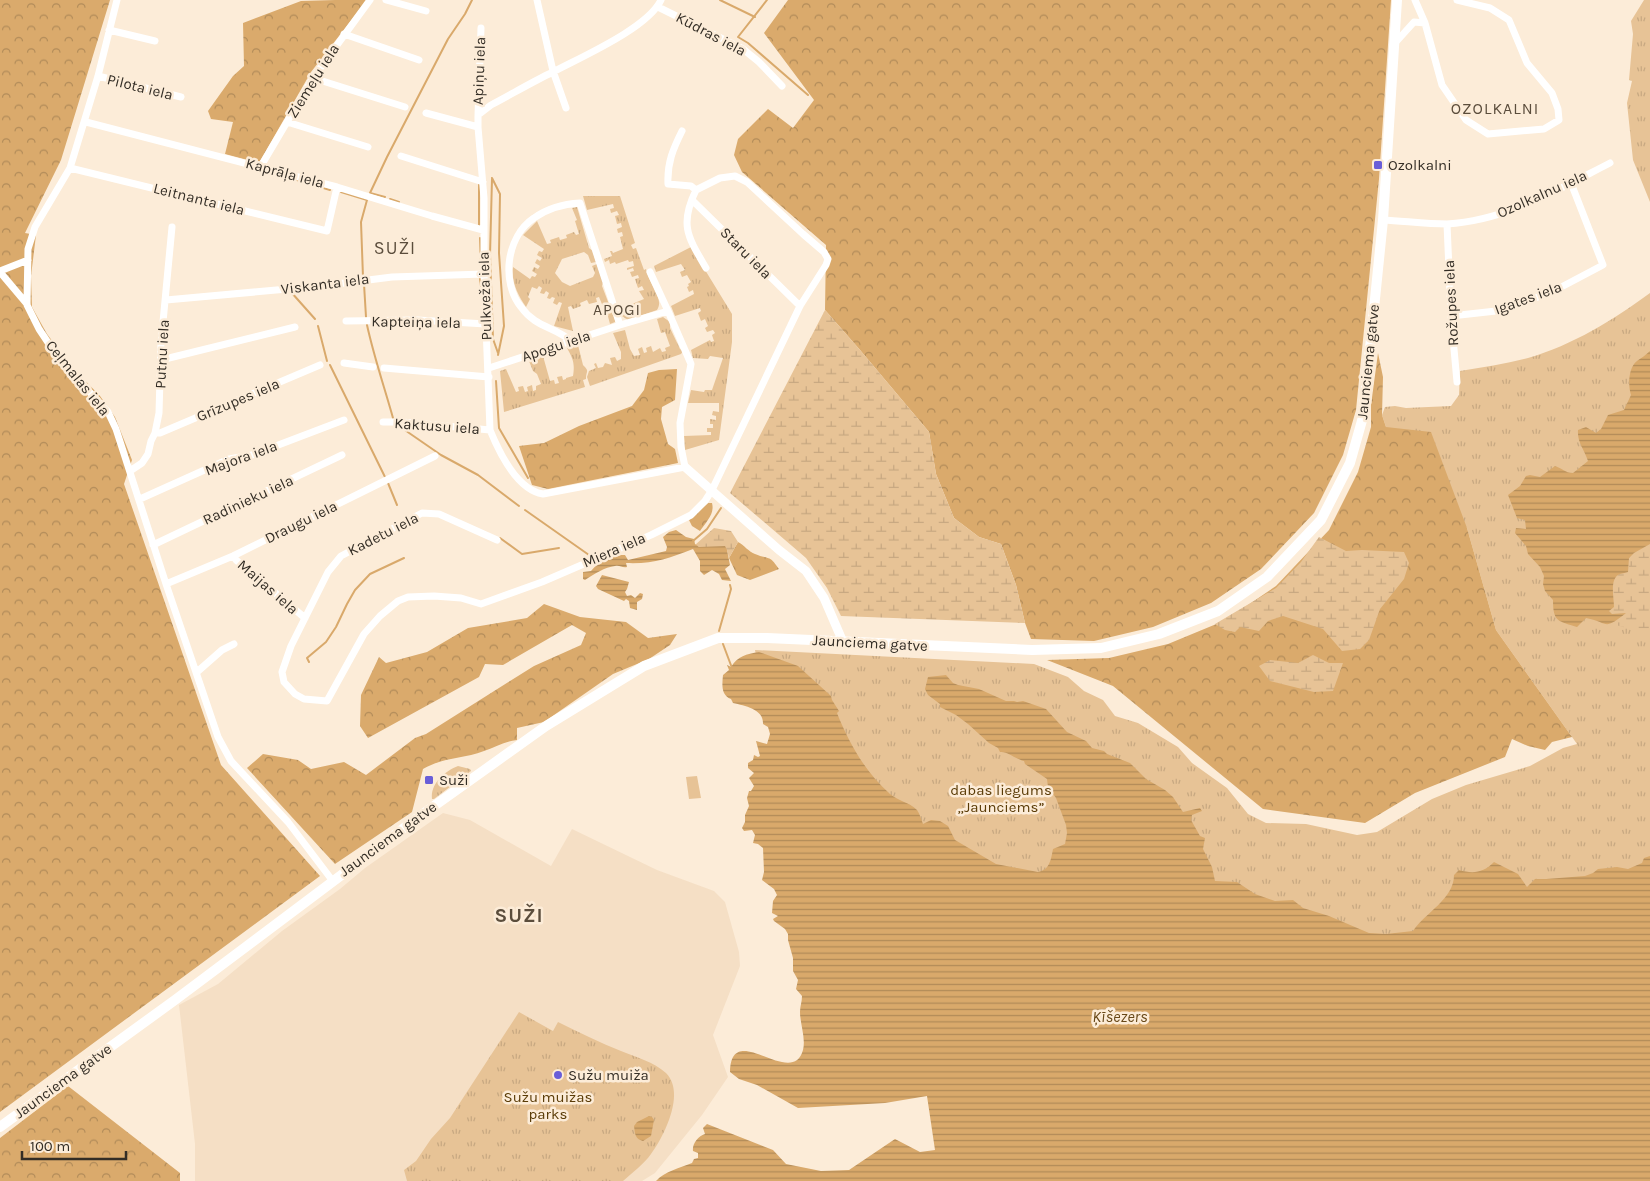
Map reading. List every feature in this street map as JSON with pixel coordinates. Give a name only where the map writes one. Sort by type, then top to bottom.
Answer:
[{"type":"main road","name":"Jaunciema gatve","points":[[0,1127],[175,1000],[386,840],[546,726],[644,666],[718,638],[767,638],[1032,650],[1101,648],[1159,634],[1218,611],[1267,577],[1321,520],[1350,462],[1363,417],[1382,220],[1398,0]]},
{"type":"street","name":"Ceļmalas iela","points":[[117,0],[86,122],[70,168],[35,226],[28,249],[27,305],[39,329],[60,359],[108,412],[116,429],[218,737],[229,758],[288,822],[332,880]]},
{"type":"street","name":"Ziemeļu iela","points":[[261,166],[313,78],[370,0]]},
{"type":"street","points":[[386,0],[426,11]]},
{"type":"street","points":[[536,0],[553,71],[566,108]]},
{"type":"street","points":[[1415,0],[1425,23],[1442,85],[1466,120],[1488,134],[1544,129],[1559,120],[1558,109],[1552,93],[1527,63],[1509,20],[1490,8],[1457,0]]},
{"type":"street","points":[[478,115],[491,105],[553,71],[610,43],[634,26],[660,3]]},
{"type":"street","name":"Kūdras iela","points":[[660,3],[743,49],[760,62],[782,86]]},
{"type":"street","points":[[1394,43],[1414,22],[1425,23]]},
{"type":"street","name":"Apiņu iela","points":[[478,115],[481,28]]},
{"type":"street","points":[[109,30],[156,41]]},
{"type":"street","points":[[344,34],[419,60]]},
{"type":"street","name":"Pilota iela","points":[[98,76],[181,97]]},
{"type":"street","points":[[313,78],[405,107]]},
{"type":"street","points":[[426,113],[478,127]]},
{"type":"street","name":"Pulkveža iela","points":[[478,115],[483,182],[484,274],[490,377],[490,430],[498,450],[510,468],[533,492],[543,494],[685,467]]},
{"type":"street","name":"Kaprāļa iela","points":[[86,122],[261,166],[483,230]]},
{"type":"street","points":[[287,122],[368,147]]},
{"type":"street","points":[[682,131],[670,155],[668,184],[691,186],[696,190],[687,220],[687,231],[706,268]]},
{"type":"street","points":[[401,156],[483,182]]},
{"type":"street","name":"Ozolkalnu iela","points":[[1382,220],[1447,224],[1482,219],[1509,212],[1610,163]]},
{"type":"street","name":"Leitnanta iela","points":[[70,168],[327,231],[337,187]]},
{"type":"street","name":"Miera iela","points":[[304,700],[327,701],[364,634],[380,616],[398,601],[408,597],[434,596],[460,598],[481,604],[542,582],[675,523],[691,515],[705,501],[800,306],[828,259],[824,252],[747,182],[735,176],[720,178],[696,190]]},
{"type":"street","name":"Igates iela","points":[[1451,316],[1496,311],[1550,293],[1603,265],[1571,183]]},
{"type":"street","name":"Staru iela","points":[[692,200],[800,306]]},
{"type":"street","points":[[571,341],[563,334],[535,322],[519,306],[512,290],[509,267],[513,244],[532,219],[551,208],[566,204],[580,204],[620,325]]},
{"type":"street","name":"Rožupes iela","points":[[1447,224],[1451,316],[1457,382]]},
{"type":"street","name":"Putnu iela","points":[[130,471],[142,463],[148,454],[159,414],[161,343],[172,227]]},
{"type":"street","points":[[27,305],[0,271],[28,260]]},
{"type":"street","points":[[650,272],[691,364],[680,423],[681,447],[685,467],[779,550],[806,571],[824,598],[843,642]]},
{"type":"street","name":"Viskanta iela","points":[[166,300],[321,286],[392,277],[484,274]]},
{"type":"street","name":"Apogu iela","points":[[489,368],[668,311]]},
{"type":"street","name":"Kapteiņa iela","points":[[346,321],[416,320],[486,324]]},
{"type":"street","points":[[161,360],[295,327]]},
{"type":"street","points":[[344,363],[372,367]]},
{"type":"street","name":"Grīzupes iela","points":[[155,433],[160,433],[320,365]]},
{"type":"street","points":[[384,368],[490,377]]},
{"type":"street","name":"Majora iela","points":[[140,499],[229,459],[252,455],[344,420]]},
{"type":"street","name":"Kaktusu iela","points":[[383,422],[490,430]]},
{"type":"street","name":"Radinieku iela","points":[[153,545],[342,455]]},
{"type":"street","name":"Draugu iela","points":[[166,584],[233,556],[435,456]]},
{"type":"street","name":"Kadetu iela","points":[[304,700],[294,694],[284,682],[282,672],[291,646],[328,572],[341,556],[422,513],[439,514],[497,540]]},
{"type":"street","name":"Maijas iela","points":[[233,556],[305,618]]},
{"type":"street","points":[[197,672],[222,650],[234,644]]},
{"type":"shaded area","points":[[443,813],[470,820],[551,866],[572,829],[657,870],[714,891],[725,902],[739,952],[740,966],[713,1035],[728,1077],[702,1115],[655,1173],[642,1181],[195,1181],[195,1144],[179,1005],[218,984],[282,931],[340,889],[365,868]]},
{"type":"green space","points":[[0,0],[110,0],[61,160],[25,233],[36,235],[31,276],[32,307],[47,334],[71,366],[100,396],[115,417],[132,460],[124,484],[221,765],[320,876],[0,1112]]},
{"type":"green space","points":[[367,0],[311,72],[259,163],[225,154],[233,122],[211,119],[208,111],[233,76],[244,66],[243,23],[301,1]]},
{"type":"green space","points":[[788,0],[1391,0],[1379,179],[1356,410],[1343,455],[1314,513],[1261,569],[1211,603],[1153,627],[1094,641],[1031,639],[1016,585],[1001,544],[979,537],[954,518],[936,474],[929,432],[825,310],[826,245],[742,172],[734,155],[738,139],[768,109],[793,128],[814,100],[764,33]]},
{"type":"green space","points":[[1644,0],[1650,0],[1650,202],[1633,160],[1627,103],[1632,81],[1629,80],[1633,34],[1631,21]]},
{"type":"green space","points":[[583,196],[620,196],[635,243],[631,245],[633,249],[636,248],[644,270],[646,269],[658,295],[659,305],[657,310],[628,320],[622,316],[620,309],[644,299],[639,291],[644,290],[642,286],[638,288],[635,279],[639,278],[638,275],[632,277],[630,272],[634,271],[633,268],[627,270],[627,268],[634,266],[633,261],[629,262],[628,260],[616,264],[615,262],[610,264],[609,260],[605,262],[604,259],[612,256],[610,251],[613,253],[623,249],[620,237],[623,236],[622,232],[618,233],[617,229],[622,227],[621,223],[617,224],[615,216],[619,215],[617,211],[611,213],[610,209],[614,208],[613,204],[587,210]]},
{"type":"green space","points":[[577,207],[589,248],[593,251],[596,262],[591,263],[588,255],[584,252],[562,259],[555,273],[562,282],[570,286],[593,277],[595,273],[592,266],[597,264],[603,282],[602,286],[615,322],[610,324],[606,309],[604,309],[599,297],[596,298],[597,302],[589,304],[587,300],[580,303],[581,306],[573,309],[571,306],[568,307],[573,331],[554,326],[562,303],[559,302],[557,305],[553,303],[555,298],[547,298],[549,293],[546,291],[544,294],[540,293],[542,288],[539,286],[537,289],[532,287],[528,297],[530,299],[526,307],[516,288],[513,278],[513,267],[530,279],[532,276],[535,277],[537,274],[532,271],[534,267],[538,269],[540,266],[535,263],[537,259],[540,261],[542,258],[537,255],[539,251],[542,252],[544,249],[523,235],[537,221],[547,244],[551,243],[550,240],[559,237],[560,240],[567,238],[566,235],[574,232],[576,235],[579,234],[575,221],[577,220],[572,208]]},
{"type":"green space","points":[[691,247],[732,314],[732,342],[719,440],[685,450],[684,436],[711,435],[711,432],[707,432],[707,428],[713,428],[713,424],[710,424],[710,419],[716,420],[716,416],[712,415],[713,411],[719,412],[719,403],[688,403],[691,390],[704,392],[705,390],[712,390],[723,358],[710,356],[708,359],[693,358],[691,350],[710,340],[711,342],[714,341],[712,335],[715,333],[713,330],[707,332],[705,328],[708,326],[705,319],[701,321],[698,313],[701,311],[700,308],[675,316],[671,306],[694,294],[693,290],[689,292],[687,287],[691,282],[687,275],[682,277],[680,272],[685,270],[681,264],[656,272],[654,266]]},
{"type":"green space","name":"dabas liegums „Jaunciems”","points":[[1650,293],[1650,941],[1020,944],[760,677],[755,650],[1034,664],[1068,677],[1084,691],[1103,700],[1115,716],[1138,723],[1178,747],[1192,763],[1227,788],[1248,814],[1266,823],[1306,824],[1357,835],[1377,832],[1432,799],[1466,785],[1530,766],[1563,748],[1577,744],[1496,630],[1467,528],[1386,427],[1382,415],[1385,407],[1451,406],[1459,395],[1460,371],[1520,360],[1545,353],[1592,331]]},
{"type":"green space","points":[[825,310],[929,432],[936,474],[954,518],[979,537],[1001,544],[1016,585],[1025,623],[841,616],[827,588],[806,558],[730,493]]},
{"type":"green space","points":[[663,317],[670,322],[670,328],[680,349],[683,351],[681,354],[590,386],[587,377],[589,371],[596,368],[594,364],[596,363],[598,368],[603,367],[605,363],[612,365],[610,358],[615,357],[617,361],[621,359],[621,352],[613,333],[625,330],[634,356],[640,355],[638,349],[642,347],[644,353],[647,352],[646,348],[651,346],[653,352],[660,348],[662,352],[666,351],[665,348],[670,346],[665,332],[661,333],[657,319]]},
{"type":"green space","points":[[578,345],[583,365],[587,370],[586,379],[583,380],[585,387],[504,412],[500,371],[506,369],[516,392],[519,391],[518,387],[523,386],[525,392],[528,391],[527,387],[532,385],[533,391],[536,390],[536,386],[541,384],[529,361],[543,356],[550,381],[554,380],[555,384],[559,383],[557,377],[562,376],[563,380],[573,376],[573,361],[567,348]]},
{"type":"green space","points":[[1378,353],[1383,377],[1382,415],[1386,427],[1431,432],[1467,528],[1496,630],[1572,737],[1552,742],[1545,750],[1528,746],[1512,739],[1505,757],[1415,793],[1365,823],[1263,809],[1113,686],[1047,660],[1109,658],[1168,644],[1226,620],[1276,586],[1329,530],[1358,472],[1371,427],[1371,405]]},
{"type":"green space","points":[[677,369],[675,400],[662,407],[661,419],[668,444],[675,449],[678,463],[548,489],[532,485],[519,446],[544,443],[579,426],[632,406],[644,390],[648,373]]},
{"type":"green space","points":[[708,503],[712,503],[712,511],[700,531],[692,526],[689,520]]},
{"type":"green space","points":[[714,528],[731,531],[738,542],[729,558],[727,550],[695,545]]},
{"type":"green space","points":[[1319,537],[1346,551],[1404,552],[1409,563],[1404,579],[1380,609],[1369,640],[1360,649],[1342,651],[1323,629],[1283,616],[1268,621],[1259,631],[1240,627],[1235,632],[1225,630],[1215,624],[1276,588],[1301,562]]},
{"type":"green space","points":[[738,542],[753,553],[771,559],[779,569],[750,580],[737,575],[729,558]]},
{"type":"green space","points":[[1650,544],[1649,634],[1612,624],[1625,613],[1612,614],[1608,610],[1614,607],[1613,590],[1616,578],[1619,574],[1624,574],[1629,570],[1629,558],[1634,553]]},
{"type":"green space","points":[[544,604],[580,617],[626,622],[648,638],[677,634],[670,645],[649,659],[613,674],[544,722],[517,728],[517,740],[476,754],[438,762],[423,769],[412,812],[335,864],[247,768],[263,754],[298,760],[311,769],[344,762],[366,775],[415,738],[426,734],[534,666],[581,645],[586,633],[572,625],[503,665],[485,664],[479,677],[368,738],[360,726],[361,695],[379,657],[386,663],[427,652],[468,628],[527,618]]},
{"type":"green space","points":[[1313,655],[1329,663],[1343,663],[1333,691],[1314,692],[1270,681],[1259,666],[1270,660],[1298,663]]},
{"type":"green space","points":[[458,766],[470,769],[471,771],[432,799],[433,788],[439,779],[448,771]]},
{"type":"green space","points":[[697,776],[701,798],[689,799],[686,777]]},
{"type":"green space","name":"Sužu muižas parks","points":[[519,1012],[553,1031],[558,1022],[650,1063],[666,1073],[672,1081],[674,1092],[671,1114],[662,1137],[651,1154],[623,1181],[407,1181],[404,1170],[416,1161],[431,1139],[450,1118]]},
{"type":"green space","points":[[68,1086],[180,1173],[180,1181],[0,1181],[0,1138]]},
{"type":"water","points":[[1650,351],[1650,544],[1629,558],[1628,572],[1620,574],[1614,580],[1614,607],[1609,611],[1612,614],[1626,613],[1610,624],[1586,618],[1577,627],[1561,622],[1556,617],[1553,600],[1545,591],[1543,584],[1544,576],[1540,567],[1528,554],[1526,546],[1515,533],[1516,528],[1526,529],[1525,520],[1517,518],[1508,495],[1520,486],[1526,476],[1540,477],[1555,466],[1573,473],[1588,461],[1580,442],[1578,430],[1586,427],[1596,433],[1601,429],[1608,415],[1624,410],[1631,395],[1629,387],[1630,372],[1634,364]]},
{"type":"water","points":[[676,530],[686,537],[694,539],[695,544],[699,547],[725,546],[730,565],[725,569],[731,581],[722,580],[719,574],[712,570],[704,575],[700,571],[700,561],[693,549],[660,560],[645,563],[626,563],[627,567],[611,567],[585,580],[583,579],[583,572],[591,571],[602,561],[610,557],[625,555],[628,560],[666,551],[667,547],[663,537],[669,532]]},
{"type":"water","points":[[602,575],[629,582],[625,592],[627,596],[631,595],[635,598],[640,593],[643,594],[642,599],[637,602],[637,610],[630,608],[629,601],[626,599],[624,601],[598,589],[596,586]]},
{"type":"water","name":"Ķīšezers","points":[[759,652],[798,666],[831,696],[839,711],[837,713],[847,735],[865,767],[890,794],[917,810],[923,824],[931,820],[940,821],[948,826],[955,840],[996,864],[1038,872],[1042,871],[1049,864],[1053,849],[1065,844],[1066,825],[1056,798],[1048,787],[1047,779],[1025,764],[1024,761],[1000,752],[998,748],[989,743],[956,715],[940,707],[940,704],[928,695],[925,689],[928,677],[946,675],[953,683],[958,685],[979,689],[1006,701],[1023,701],[1046,709],[1067,732],[1086,741],[1092,748],[1104,751],[1130,763],[1146,779],[1173,797],[1183,812],[1200,808],[1202,811],[1192,815],[1191,820],[1200,836],[1205,838],[1203,849],[1212,867],[1215,881],[1237,882],[1255,894],[1275,901],[1293,900],[1303,908],[1329,916],[1369,933],[1386,934],[1413,931],[1444,898],[1453,884],[1454,875],[1459,870],[1478,872],[1494,862],[1518,874],[1527,887],[1535,879],[1585,876],[1598,869],[1617,867],[1628,869],[1642,863],[1644,858],[1650,856],[1650,1181],[656,1181],[668,1172],[692,1163],[694,1159],[698,1158],[698,1153],[693,1151],[693,1146],[698,1138],[705,1134],[703,1128],[707,1124],[773,1150],[786,1164],[821,1171],[849,1170],[895,1139],[920,1152],[935,1150],[927,1096],[885,1103],[798,1108],[757,1085],[739,1079],[730,1072],[733,1057],[740,1051],[751,1052],[787,1063],[797,1060],[804,1045],[800,1012],[802,996],[796,989],[798,980],[793,971],[793,958],[788,934],[773,919],[778,916],[772,913],[773,901],[777,895],[774,889],[762,880],[764,872],[763,848],[753,843],[755,835],[752,830],[744,831],[742,828],[749,806],[747,798],[749,791],[754,786],[749,778],[754,773],[748,768],[748,763],[753,760],[754,755],[760,756],[756,741],[767,744],[770,734],[768,727],[763,724],[757,712],[743,705],[733,703],[725,695],[722,686],[723,675],[729,670],[727,665],[731,667],[736,660],[743,656]]},
{"type":"water","points":[[649,1116],[654,1120],[651,1136],[643,1141],[635,1134],[634,1126],[637,1122]]},
{"type":"waterway","points":[[385,197],[370,193],[448,39],[472,0]]},
{"type":"waterway","points":[[720,0],[755,17]]},
{"type":"waterway","points":[[767,0],[738,37],[748,43],[808,95]]},
{"type":"waterway","points":[[492,178],[500,194],[499,253],[504,326],[498,355]]},
{"type":"waterway","points":[[492,179],[490,255],[493,339],[498,353]]},
{"type":"waterway","points":[[297,180],[330,190]]},
{"type":"waterway","points":[[479,184],[479,226]]},
{"type":"waterway","points":[[341,192],[367,200],[361,222],[363,277]]},
{"type":"waterway","points":[[390,199],[399,202]]},
{"type":"waterway","points":[[480,238],[481,266]]},
{"type":"waterway","points":[[480,279],[481,286]]},
{"type":"waterway","points":[[364,284],[366,317]]},
{"type":"waterway","points":[[291,292],[315,319]]},
{"type":"waterway","points":[[367,325],[393,418]]},
{"type":"waterway","points":[[318,326],[327,361]]},
{"type":"waterway","points":[[330,365],[385,477]]},
{"type":"waterway","points":[[496,381],[499,428],[528,478]]},
{"type":"waterway","points":[[399,426],[441,455],[478,475],[519,506]]},
{"type":"waterway","points":[[388,483],[397,505]]},
{"type":"waterway","points":[[693,541],[707,529],[721,508]]},
{"type":"waterway","points":[[525,510],[589,555]]},
{"type":"waterway","points":[[500,538],[522,554],[559,548]]},
{"type":"waterway","points":[[309,662],[307,658],[326,642],[336,627],[355,590],[370,574],[404,558]]},
{"type":"waterway","points":[[719,631],[731,589],[730,585]]},
{"type":"waterway","points":[[723,644],[732,668]]},
{"type":"place","name":"Ozolkalni","points":[[1378,165]]},
{"type":"place","name":"Suži","points":[[429,780]]},
{"type":"place","name":"Sužu muiža","points":[[558,1075]]},
{"type":"district","name":"OZOLKALNI","points":[[1495,108]]},
{"type":"district","name":"SUŽI","points":[[395,248]]},
{"type":"district","name":"APOGI","points":[[617,309]]},
{"type":"district","name":"SUŽI","points":[[519,915]]}]
